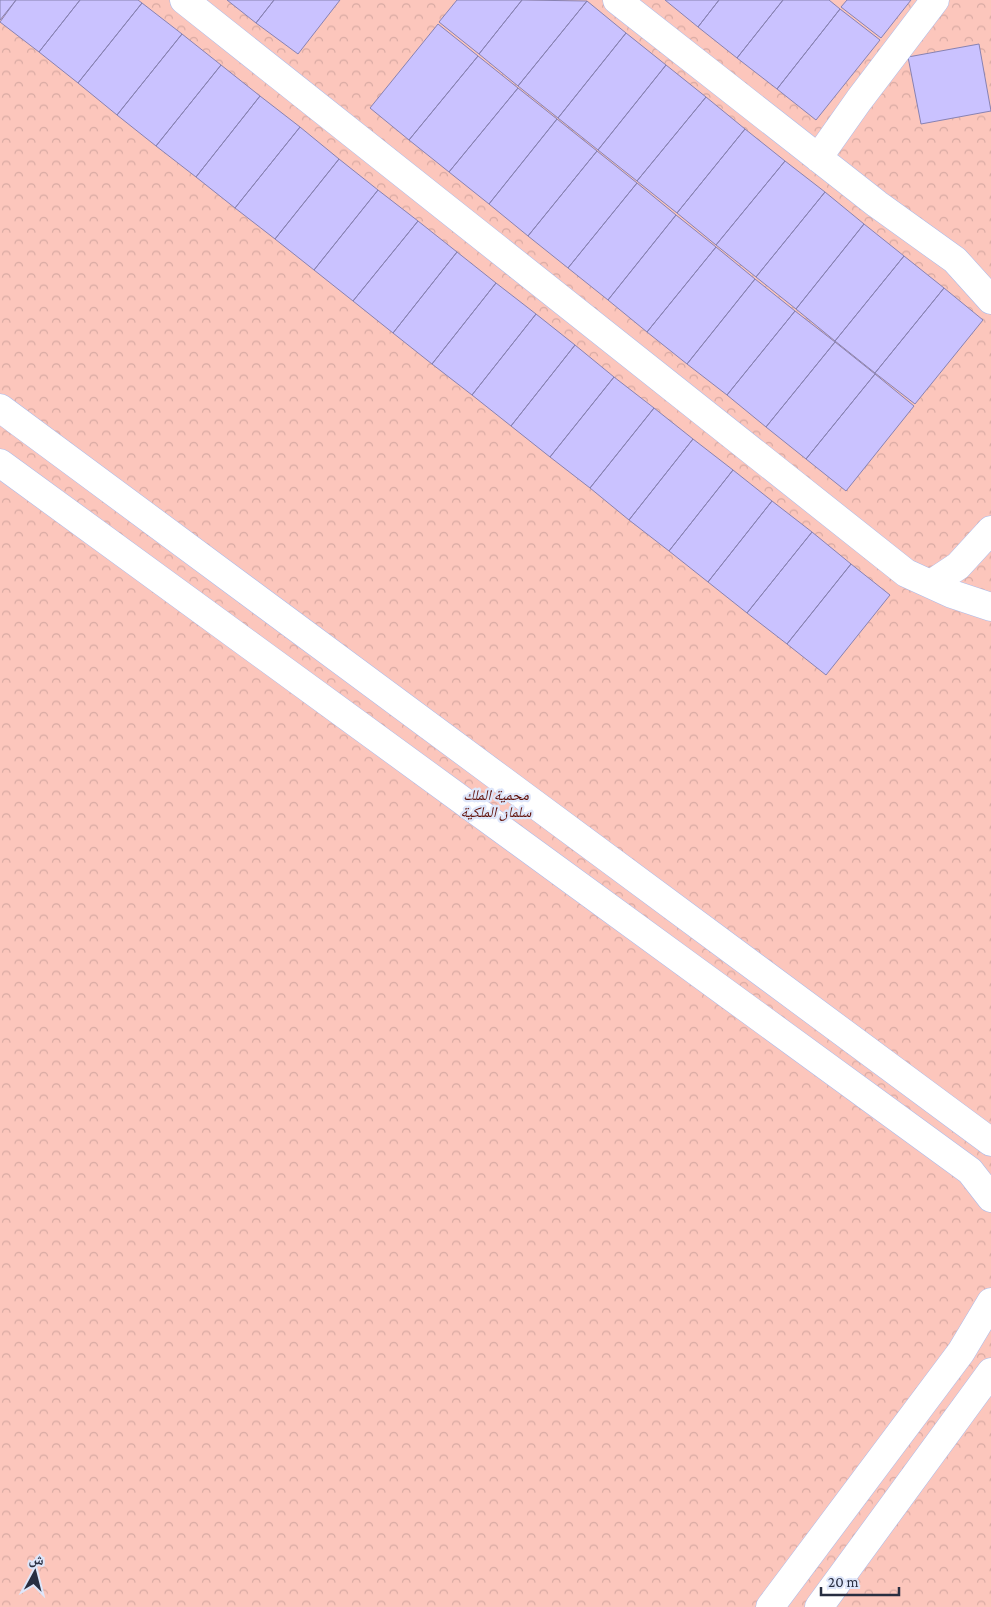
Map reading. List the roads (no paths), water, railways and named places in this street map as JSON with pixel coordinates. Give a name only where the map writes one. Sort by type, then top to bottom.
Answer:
[{"type":"street","points":[[184,0],[906,573],[952,594],[991,607]]},
{"type":"street","points":[[617,0],[877,204],[955,260],[991,300]]},
{"type":"street","points":[[818,158],[859,100],[935,0]]},
{"type":"street","points":[[0,408],[991,1142]]},
{"type":"street","points":[[0,463],[970,1171],[991,1198]]},
{"type":"street","points":[[931,584],[958,566],[991,530]]},
{"type":"street","points":[[770,1607],[961,1352],[991,1302]]},
{"type":"street","points":[[819,1607],[991,1372]]},
{"type":"park label","name":"محمية الملك سلمان الملكية","points":[[496,804]]}]
